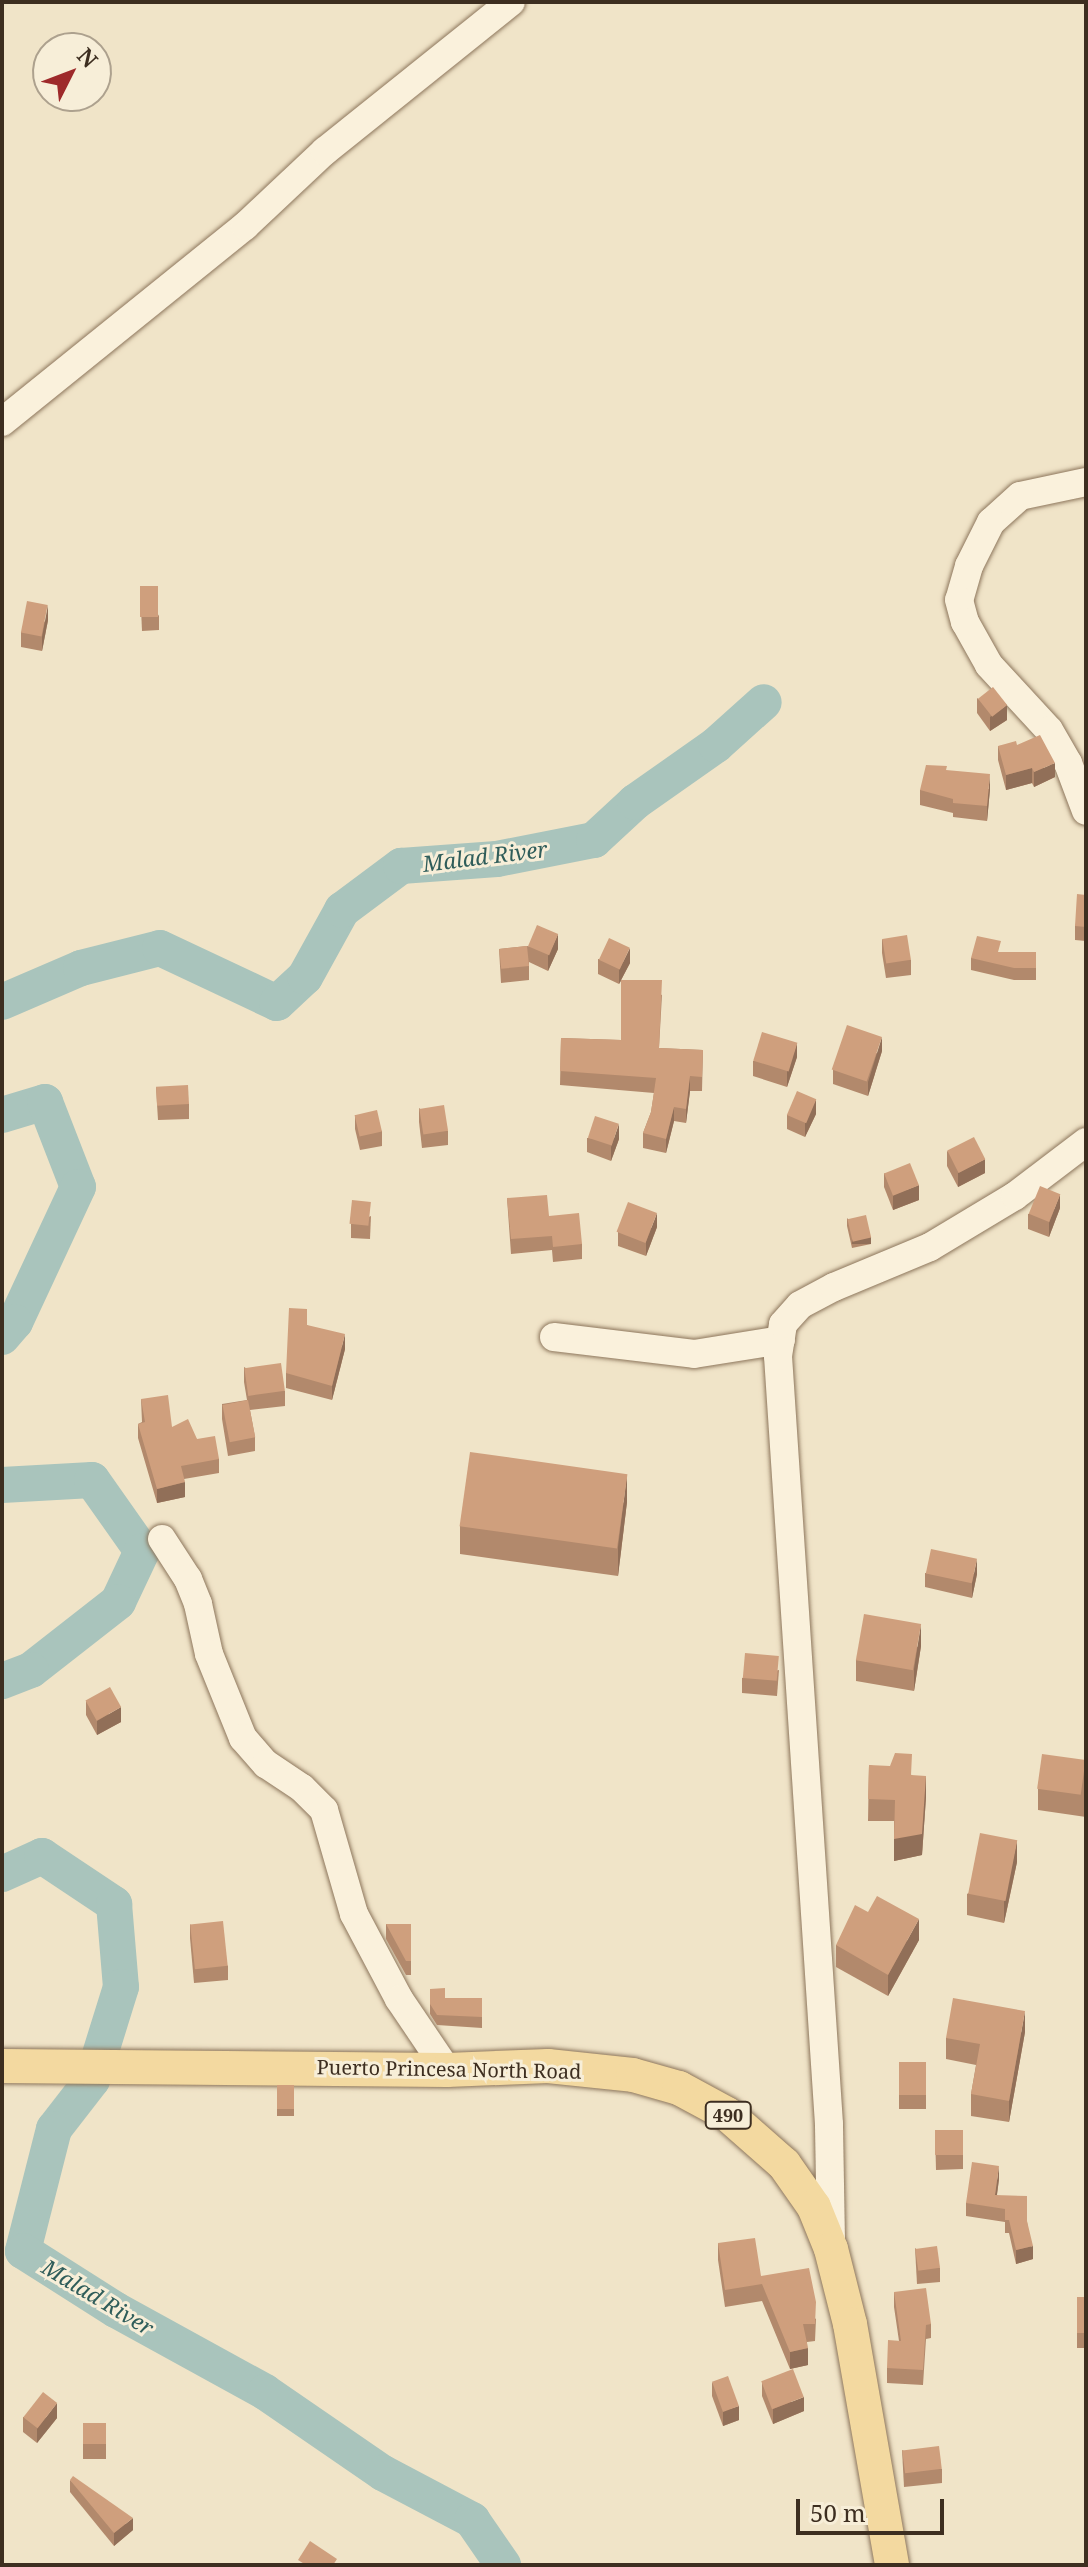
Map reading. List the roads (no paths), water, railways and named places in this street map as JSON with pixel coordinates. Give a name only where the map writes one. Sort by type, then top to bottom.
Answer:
[{"type":"main road","name":"Puerto Princesa North Road","points":[[2,2066],[447,2070],[548,2066],[633,2075],[679,2088],[727,2114],[784,2164],[814,2207],[831,2249],[850,2324],[892,2565]]},
{"type":"street","points":[[2,422],[245,226],[325,151],[511,2]]},
{"type":"street","points":[[1086,482],[1020,496],[991,522],[969,566],[959,600],[965,622],[989,665],[1049,730],[1068,763],[1086,811]]},
{"type":"street","points":[[831,2249],[829,2124],[778,1356],[783,1324],[800,1305],[930,1247],[1015,1196],[1086,1142]]},
{"type":"street","points":[[554,1337],[694,1354],[781,1340]]},
{"type":"street","points":[[162,1539],[188,1579],[198,1604],[209,1654],[243,1738],[266,1764],[302,1788],[324,1810],[354,1914],[399,1999],[447,2070]]},
{"type":"waterway","name":"Malad River","points":[[2,1002],[81,968],[160,948],[277,1003],[305,977],[342,910],[401,866],[497,859],[594,840],[635,802],[716,745],[764,702]]},
{"type":"waterway","name":"Malad River","points":[[2,1115],[45,1102],[78,1187],[15,1322],[2,1337]]},
{"type":"waterway","name":"Malad River","points":[[2,1485],[92,1480],[142,1551],[118,1602],[31,1670],[2,1681]]},
{"type":"waterway","name":"Malad River","points":[[2,1874],[42,1856],[114,1904],[121,1987],[92,2080],[54,2129],[23,2251],[116,2310],[265,2392],[383,2473],[472,2520],[503,2565]]}]
